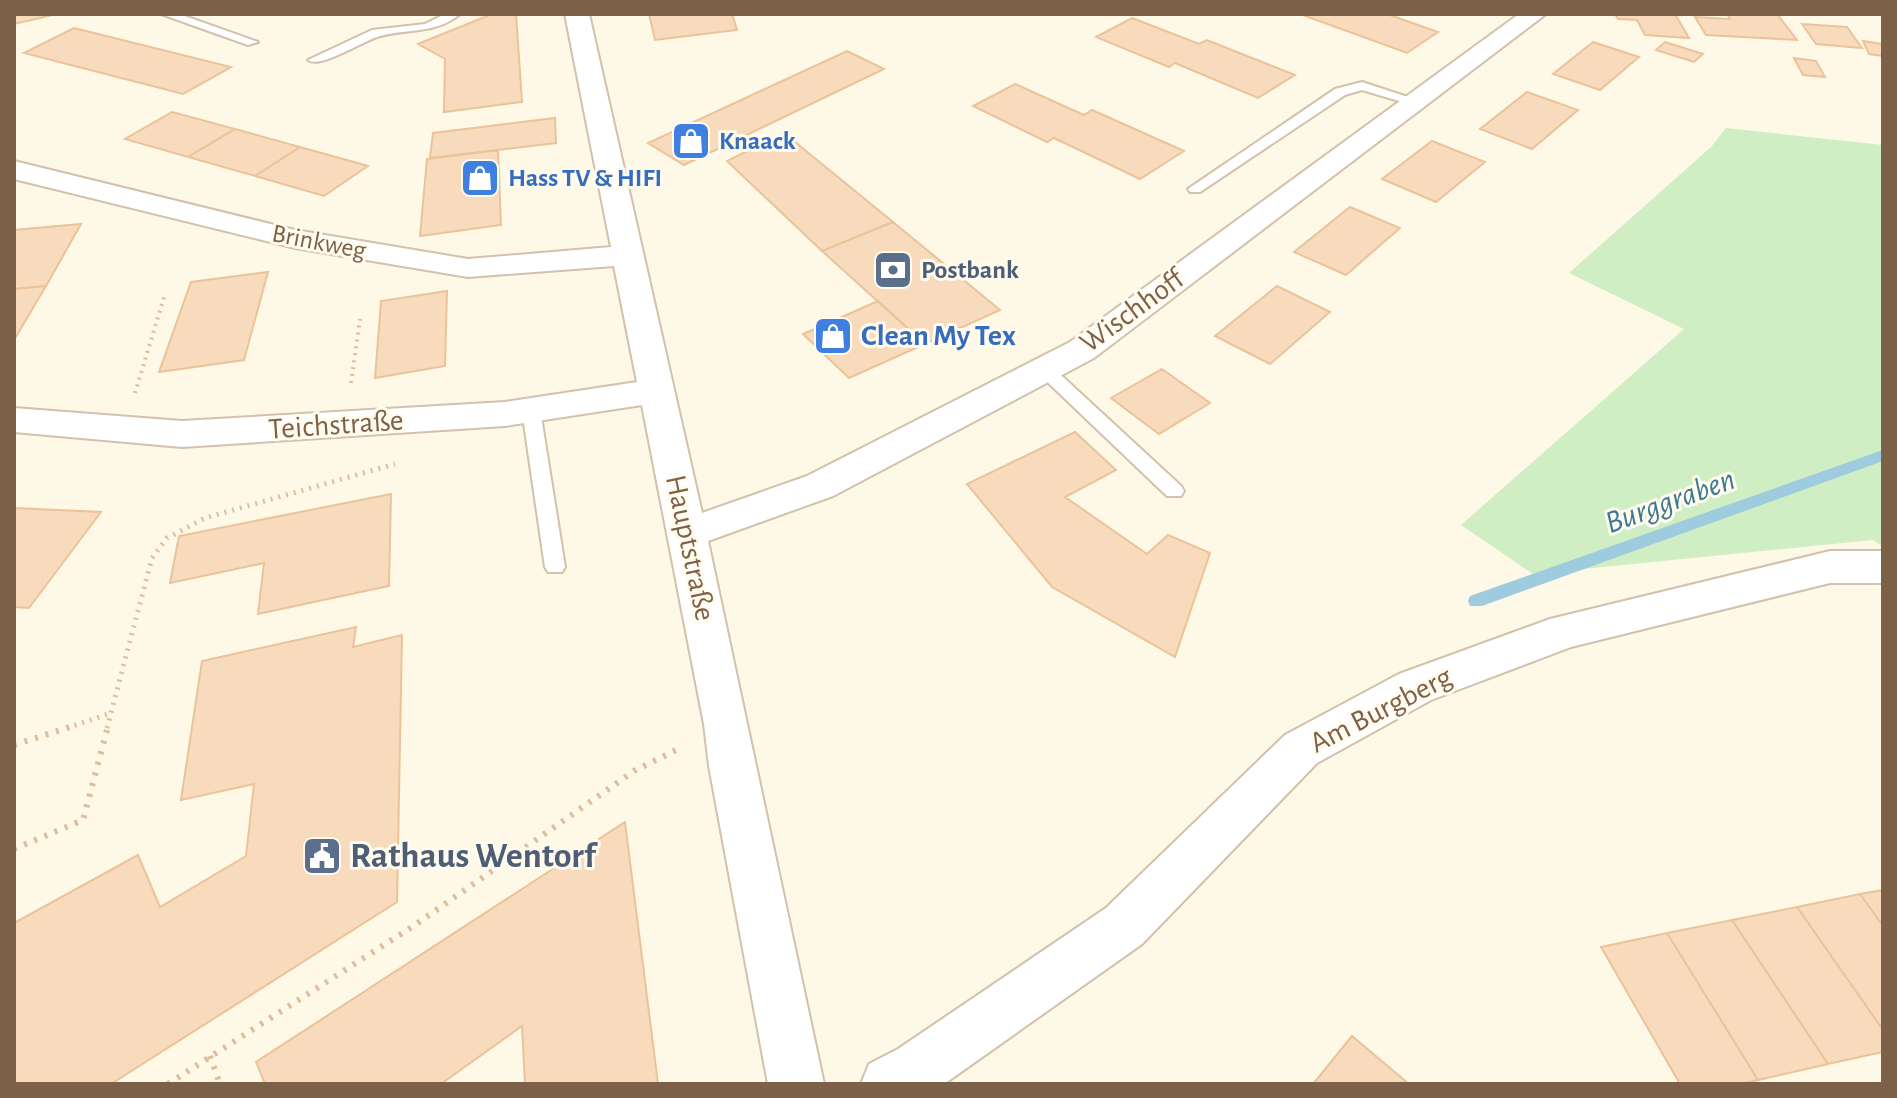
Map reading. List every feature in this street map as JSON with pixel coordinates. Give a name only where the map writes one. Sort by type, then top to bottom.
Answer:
[{"type":"street","name":"Hauptstraße","points":[[577,14],[727,724],[732,766],[796,1084]]},
{"type":"street","name":"Wischhoff","points":[[686,534],[820,486],[1082,350],[1534,14]]},
{"type":"street","name":"Brinkweg","points":[[14,170],[295,239],[468,268],[630,255]]},
{"type":"street","name":"Teichstraße","points":[[14,420],[182,434],[531,410],[657,391]]},
{"type":"street","name":"Am Burgberg","points":[[889,1084],[918,1069],[1124,926],[1301,749],[1415,687],[1565,631],[1830,567],[1883,567]]},
{"type":"lane","points":[[167,14],[252,42]]},
{"type":"lane","points":[[314,60],[376,33],[428,27],[454,14]]},
{"type":"lane","points":[[1195,189],[1340,92],[1362,86],[1416,102]]},
{"type":"lane","points":[[1044,369],[1174,491]]},
{"type":"lane","points":[[531,410],[555,567]]},
{"type":"path","points":[[123,429],[165,294]]},
{"type":"path","points":[[346,424],[360,319]]},
{"type":"path","points":[[14,849],[83,820],[152,558],[167,538],[205,518],[401,462]]},
{"type":"path","points":[[14,745],[111,713]]},
{"type":"path","points":[[168,1084],[415,925],[634,771],[727,724]]},
{"type":"path","points":[[210,1056],[220,1084]]},
{"type":"green space","points":[[1726,128],[1883,145],[1883,547],[1873,540],[1533,574],[1461,525],[1684,329],[1569,273],[1711,147]]},
{"type":"building","points":[[14,14],[57,14],[14,24]]},
{"type":"building","points":[[492,14],[516,14],[522,102],[444,112],[445,59],[418,44]]},
{"type":"building","points":[[649,14],[732,14],[737,30],[655,40]]},
{"type":"building","points":[[1300,14],[1387,14],[1438,32],[1407,53]]},
{"type":"building","points":[[1615,14],[1675,14],[1689,38],[1645,35],[1637,20],[1618,19]]},
{"type":"building","points":[[1727,14],[1777,14],[1797,40],[1706,35],[1695,17],[1730,19]]},
{"type":"building","points":[[1132,18],[1199,44],[1207,40],[1295,75],[1258,98],[1175,63],[1169,67],[1096,37]]},
{"type":"building","points":[[1802,24],[1847,27],[1862,48],[1816,44]]},
{"type":"building","points":[[74,28],[231,67],[183,94],[24,53]]},
{"type":"building","points":[[1863,41],[1883,44],[1883,56],[1869,54]]},
{"type":"building","points":[[1593,42],[1639,57],[1600,90],[1553,74]]},
{"type":"building","points":[[1665,42],[1703,54],[1694,62],[1656,50]]},
{"type":"building","points":[[847,51],[884,69],[684,165],[648,143]]},
{"type":"building","points":[[1794,58],[1816,61],[1825,77],[1803,75]]},
{"type":"building","points":[[1015,84],[1084,115],[1092,110],[1184,151],[1140,179],[1054,138],[1047,142],[973,106]]},
{"type":"building","points":[[1527,92],[1578,110],[1532,149],[1480,129]]},
{"type":"building","points":[[172,112],[235,129],[188,157],[125,139]]},
{"type":"building","points":[[555,118],[556,143],[430,158],[433,133]]},
{"type":"building","points":[[235,129],[300,147],[255,176],[188,157]]},
{"type":"building","points":[[784,133],[893,222],[822,251],[727,161]]},
{"type":"building","points":[[1432,141],[1485,162],[1436,202],[1382,179]]},
{"type":"building","points":[[300,147],[368,166],[324,196],[255,176]]},
{"type":"building","points":[[498,150],[501,225],[420,236],[427,159]]},
{"type":"building","points":[[1350,207],[1400,228],[1346,275],[1294,252]]},
{"type":"building","points":[[893,222],[1000,310],[925,344],[822,251]]},
{"type":"building","points":[[81,224],[46,286],[14,289],[14,230]]},
{"type":"building","points":[[268,272],[244,360],[159,372],[191,282]]},
{"type":"building","points":[[46,286],[14,340],[14,289]]},
{"type":"building","points":[[1277,286],[1330,312],[1270,364],[1215,336]]},
{"type":"building","points":[[447,291],[445,366],[375,378],[381,301]]},
{"type":"building","points":[[878,301],[925,344],[849,378],[803,334]]},
{"type":"building","points":[[1162,369],[1210,403],[1159,434],[1111,398]]},
{"type":"building","points":[[1075,432],[1116,470],[1065,497],[1147,554],[1168,535],[1210,553],[1175,657],[1052,587],[967,484]]},
{"type":"building","points":[[391,494],[389,586],[258,614],[264,563],[170,583],[179,536]]},
{"type":"building","points":[[14,508],[101,512],[29,608],[14,607]]},
{"type":"building","name":"Rathaus Wentorf","points":[[356,627],[353,647],[402,635],[397,902],[111,1084],[14,1084],[14,923],[138,855],[160,907],[246,856],[254,784],[181,800],[202,661]]},
{"type":"building","points":[[625,822],[658,1084],[525,1084],[522,1026],[441,1084],[265,1084],[256,1062]]},
{"type":"building","points":[[1883,890],[1883,926],[1860,894]]},
{"type":"building","points":[[1860,894],[1883,926],[1883,1030],[1797,907]]},
{"type":"building","points":[[1797,907],[1883,1030],[1883,1052],[1828,1064],[1732,920]]},
{"type":"building","points":[[1732,920],[1828,1064],[1758,1080],[1667,933]]},
{"type":"building","points":[[1667,933],[1758,1080],[1741,1084],[1680,1084],[1601,947]]},
{"type":"building","points":[[1352,1036],[1409,1084],[1313,1084]]},
{"type":"waterway","name":"Burggraben","points":[[1476,601],[1883,455]]},
{"type":"place","name":"Knaack","points":[[691,141]]},
{"type":"place","name":"Hass TV & HIFI","points":[[480,178]]},
{"type":"place","name":"Postbank","points":[[893,270]]},
{"type":"place","name":"Clean My Tex","points":[[833,336]]},
{"type":"place","name":"Rathaus Wentorf","points":[[322,856]]}]
